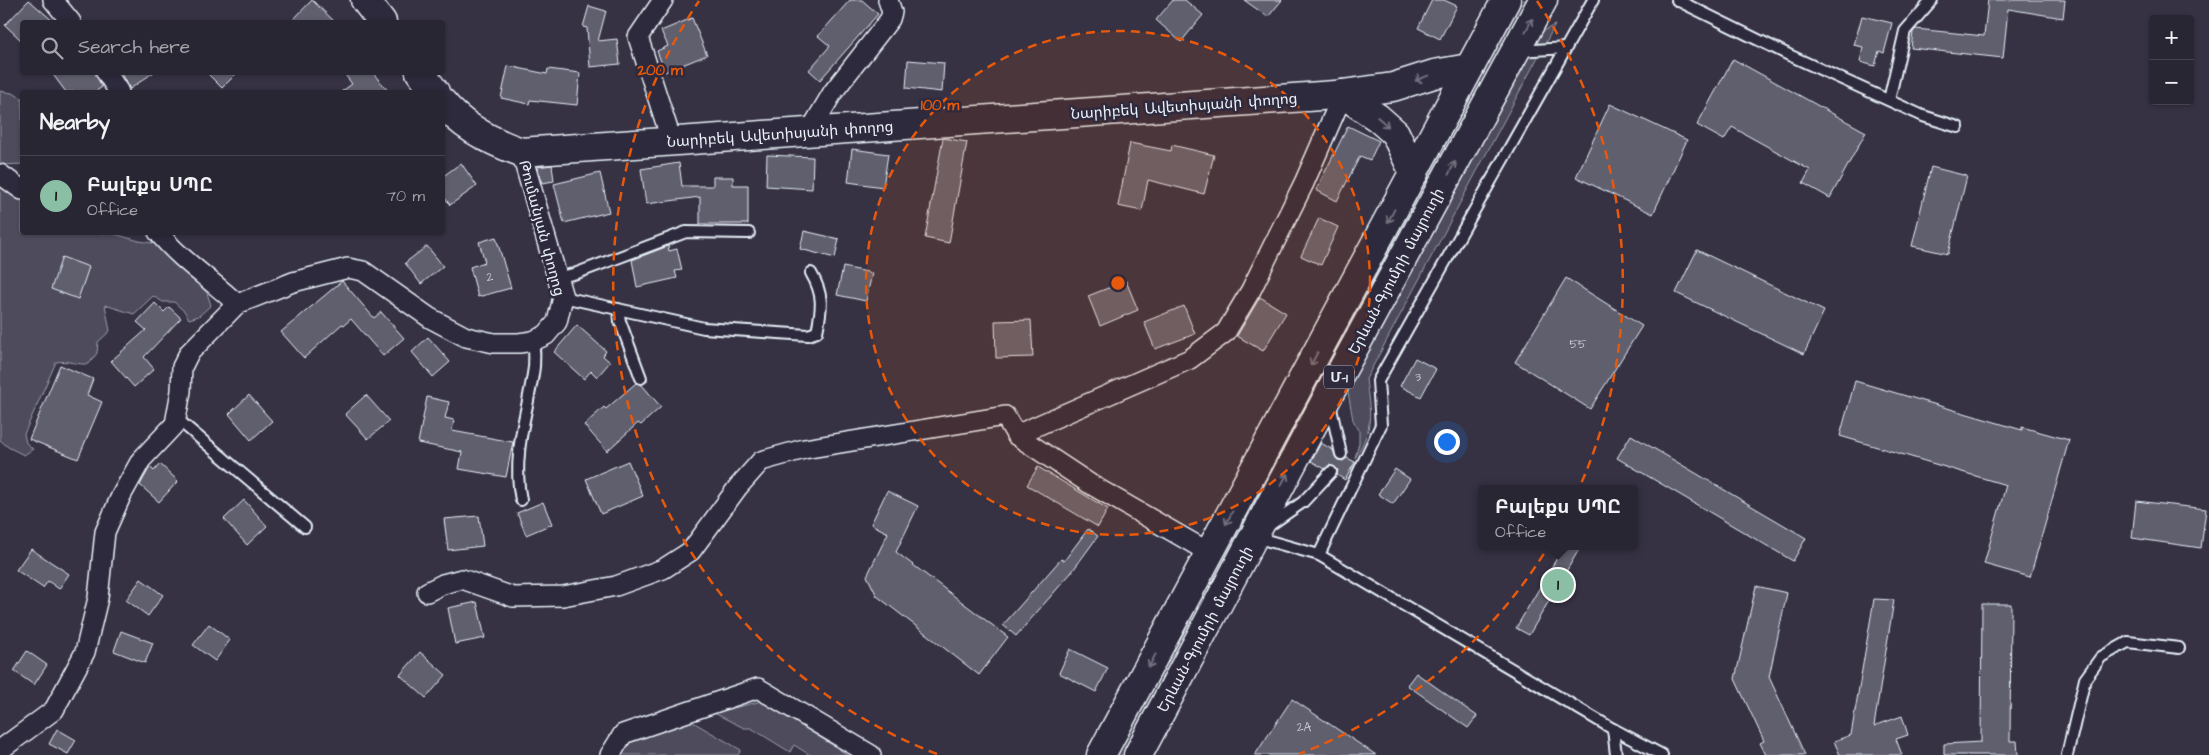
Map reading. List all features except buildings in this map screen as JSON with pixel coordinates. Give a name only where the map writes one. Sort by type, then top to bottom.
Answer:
[{"type":"main road","points":[[365,0],[380,20]]},
{"type":"main road","name":"Երևան-Գյումրի մայրուղի","points":[[1101,755],[1506,0]]},
{"type":"main road","name":"Երևան-Գյումրի մայրուղի","points":[[1138,755],[1328,396],[1542,0]]},
{"type":"main road","name":"Նարիբեկ Ավետիսյանի փողոց","points":[[445,106],[451,113],[493,142],[522,152],[1343,94],[1393,86],[1434,74],[1469,68]]},
{"type":"main road","points":[[422,75],[434,90]]},
{"type":"main road","points":[[1343,94],[1378,118],[1395,133],[1414,173]]},
{"type":"street","points":[[53,0],[69,20]]},
{"type":"street","points":[[663,0],[638,37],[672,142]]},
{"type":"street","points":[[810,131],[833,92],[890,19],[892,12],[888,0]]},
{"type":"street","points":[[108,75],[118,90]]},
{"type":"street","points":[[1016,435],[1190,359],[1226,332],[1251,290],[1304,183],[1343,94]]},
{"type":"street","name":"Թումանյան փողոց","points":[[522,152],[563,297],[556,322],[546,334],[533,341]]},
{"type":"street","points":[[0,174],[20,189]]},
{"type":"street","points":[[158,235],[237,304]]},
{"type":"street","points":[[0,750],[54,710],[86,652],[98,598],[105,532],[121,496],[141,460],[175,424],[181,391],[182,367],[189,353],[237,304],[293,282],[348,268],[363,271],[430,318],[466,337],[494,343],[533,341]]},
{"type":"street","points":[[427,592],[443,584],[462,579],[513,597],[563,596],[616,586],[663,569],[691,552],[738,487],[761,461],[804,449],[1005,416],[1016,435],[1090,484],[1210,553]]},
{"type":"street","points":[[610,755],[623,734],[758,688],[871,755]]},
{"type":"lane","points":[[1319,554],[1381,425],[1378,381],[1593,0]]},
{"type":"lane","points":[[1677,0],[1790,55],[1924,116],[1958,127]]},
{"type":"lane","points":[[1889,100],[1905,31],[1932,0]]},
{"type":"lane","points":[[1514,52],[1566,48]]},
{"type":"lane","points":[[557,278],[686,232],[749,233]]},
{"type":"lane","points":[[563,297],[704,328],[808,335],[816,332],[820,314],[820,289],[811,273]]},
{"type":"lane","points":[[618,309],[620,321],[641,378]]},
{"type":"lane","points":[[521,500],[517,482],[518,457],[536,359],[533,341]]},
{"type":"lane","points":[[1328,396],[1341,454]]},
{"type":"lane","points":[[176,418],[305,527]]},
{"type":"lane","points":[[1254,536],[1303,502],[1331,472]]},
{"type":"lane","points":[[1254,536],[1319,554],[1613,729],[1662,755]]},
{"type":"lane","points":[[2067,755],[2085,679],[2101,657],[2128,642],[2179,648]]},
{"type":"lane","points":[[1613,729],[1616,755]]},
{"type":"shaded area","points":[[1517,0],[1532,0],[1125,755],[1110,755]]},
{"type":"shaded area","points":[[1555,25],[1366,379],[1370,420],[1366,437],[1355,458],[1359,443],[1359,430],[1353,420],[1346,381],[1541,32]]},
{"type":"shaded area","points":[[0,91],[12,93],[20,97],[20,164],[2,165],[20,193],[20,235],[118,235],[159,244],[207,293],[211,305],[199,316],[189,319],[185,312],[174,302],[163,302],[153,296],[134,314],[105,305],[110,331],[98,342],[97,353],[89,364],[56,362],[24,434],[26,443],[33,449],[24,455],[8,447],[0,440]]},
{"type":"shaded area","points":[[762,701],[848,755],[810,755],[794,745],[790,752],[751,728],[744,728],[714,713]]},
{"type":"shaded area","points":[[686,718],[741,750],[738,755],[622,755],[635,735]]},
{"type":"place","name":"Բալեքս ՍՊԸ","points":[[1558,585]]}]
